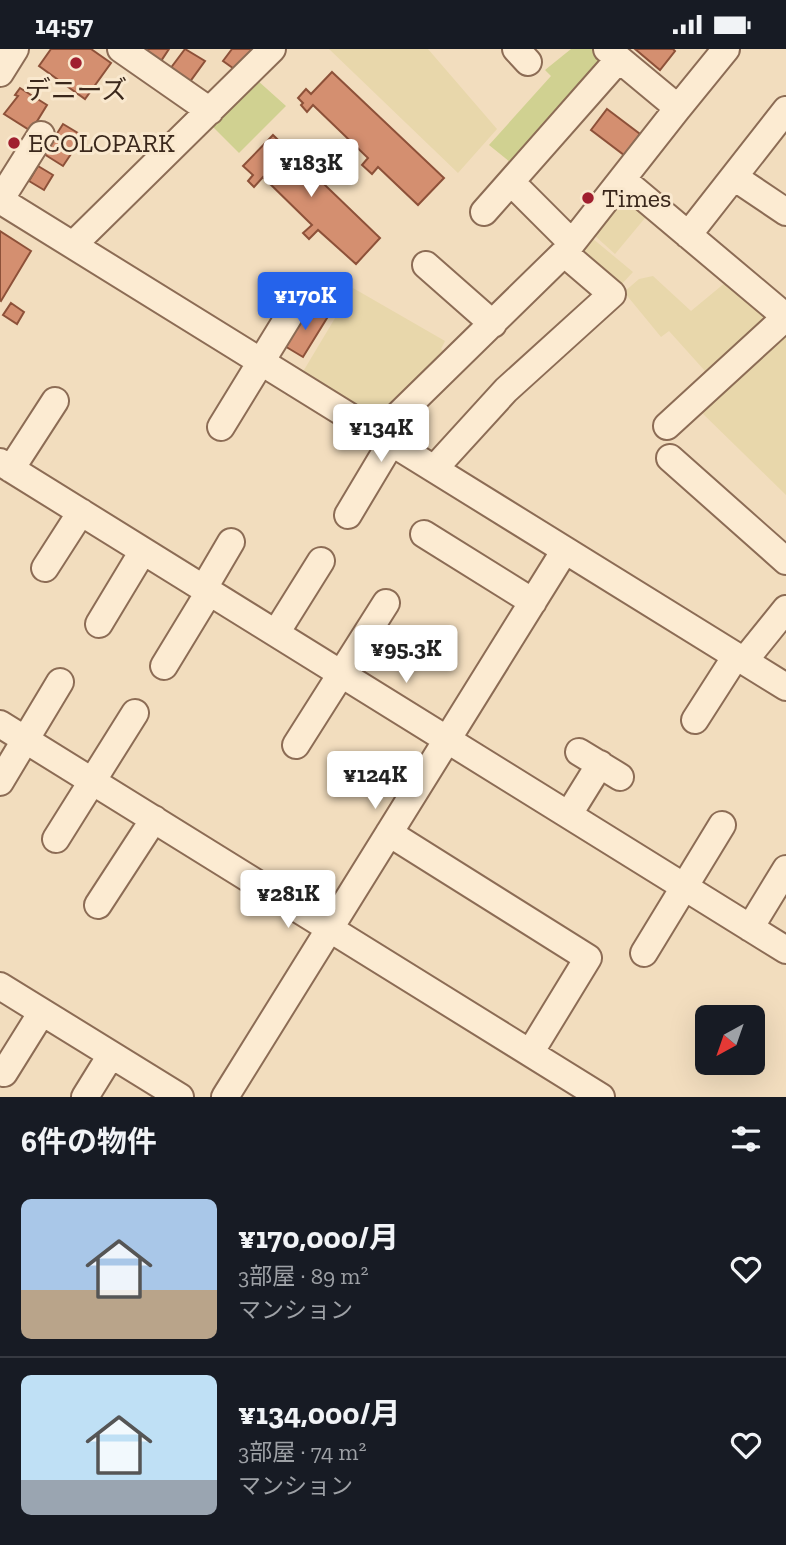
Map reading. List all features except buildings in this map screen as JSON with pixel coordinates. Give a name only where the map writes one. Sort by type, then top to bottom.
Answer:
[{"type":"street","points":[[0,73],[15,49]]},
{"type":"street","points":[[121,49],[210,111]]},
{"type":"street","points":[[348,515],[385,439],[568,248],[726,49]]},
{"type":"street","points":[[73,245],[269,50]]},
{"type":"street","points":[[484,212],[513,184],[613,54],[678,108]]},
{"type":"street","points":[[688,235],[784,116]]},
{"type":"street","points":[[41,135],[0,200],[786,687]]},
{"type":"street","points":[[734,177],[786,212]]},
{"type":"street","points":[[622,180],[786,317],[667,426]]},
{"type":"street","points":[[434,469],[498,398],[563,335],[612,294],[513,184]]},
{"type":"street","points":[[426,265],[494,324]]},
{"type":"street","points":[[221,427],[297,303]]},
{"type":"street","points":[[55,401],[6,466],[786,950]]},
{"type":"street","points":[[670,458],[786,561]]},
{"type":"street","points":[[46,568],[80,512]]},
{"type":"street","points":[[424,534],[533,602]]},
{"type":"street","points":[[164,666],[231,542]]},
{"type":"street","points":[[225,1097],[565,550]]},
{"type":"street","points":[[99,624],[143,551]]},
{"type":"street","points":[[276,633],[321,561]]},
{"type":"street","points":[[296,745],[386,603]]},
{"type":"street","points":[[695,720],[740,659],[786,609]]},
{"type":"street","points":[[0,782],[60,682]]},
{"type":"street","points":[[56,839],[135,713]]},
{"type":"street","points":[[0,724],[601,1097]]},
{"type":"street","points":[[569,814],[600,764]]},
{"type":"street","points":[[98,905],[154,819]]},
{"type":"street","points":[[643,953],[722,825]]},
{"type":"street","points":[[389,833],[589,958],[530,1053]]},
{"type":"street","points":[[750,928],[786,869]]},
{"type":"street","points":[[0,986],[180,1097]]},
{"type":"street","points":[[4,1073],[42,1012]]},
{"type":"street","points":[[85,1097],[111,1055]]},
{"type":"shaded area","points":[[329,49],[428,49],[497,129],[458,173]]},
{"type":"shaded area","points":[[627,195],[650,212],[615,254],[594,235]]},
{"type":"shaded area","points":[[592,238],[633,272],[620,286],[584,255]]},
{"type":"shaded area","points":[[653,276],[691,311],[726,282],[766,317],[705,371],[669,331],[661,337],[624,292],[639,279]]},
{"type":"shaded area","points":[[353,288],[445,341],[441,349],[452,356],[374,422],[301,375]]},
{"type":"shaded area","points":[[786,329],[786,495],[699,410]]},
{"type":"green space","points":[[571,49],[596,49],[604,64],[516,167],[489,145],[551,76],[545,70]]},
{"type":"green space","points":[[257,80],[286,106],[239,153],[211,125]]},
{"type":"place","name":"デニーズ","points":[[76,63]]},
{"type":"place","name":"ECOLOPARK","points":[[14,143]]},
{"type":"place","name":"Times","points":[[588,198]]}]
